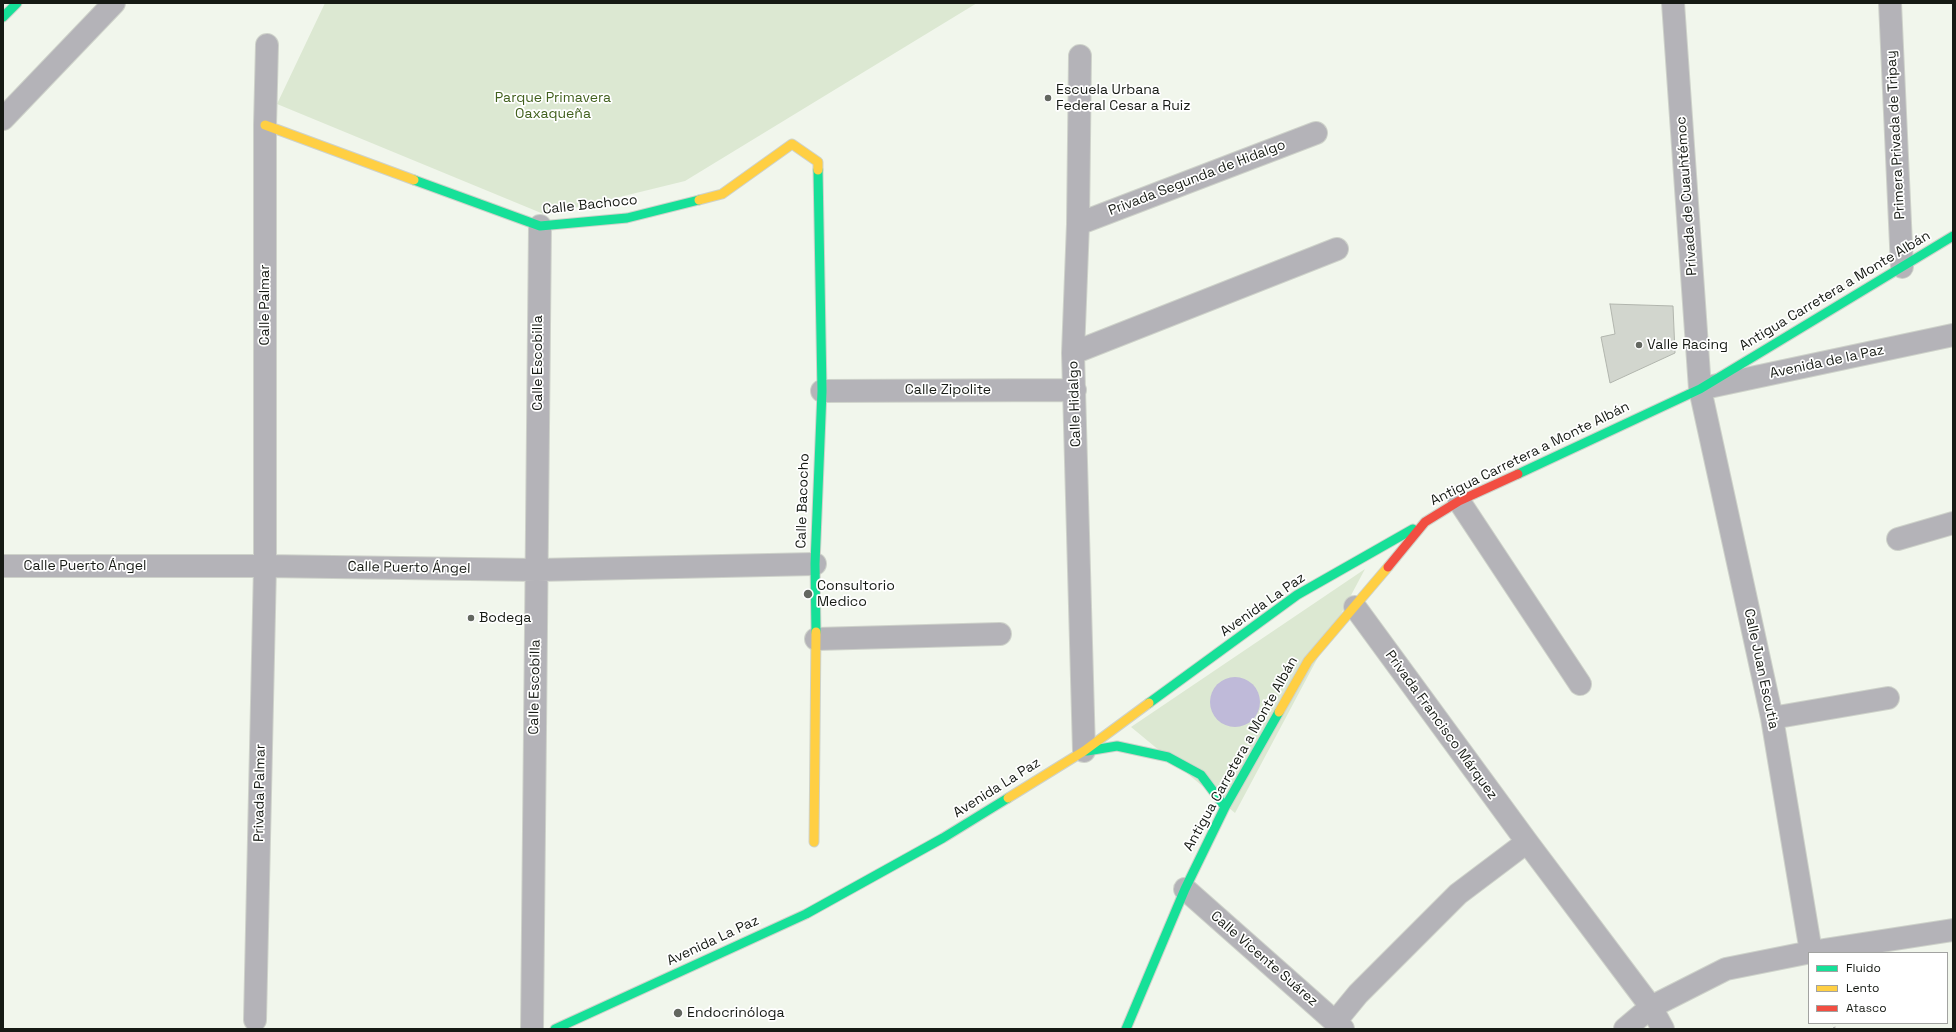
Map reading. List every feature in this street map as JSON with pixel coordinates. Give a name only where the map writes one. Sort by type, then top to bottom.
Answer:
[{"type":"street","points":[[3,17],[17,3]]},
{"type":"street","points":[[3,119],[114,3]]},
{"type":"street","name":"Privada de Cuauhtémoc","points":[[1673,3],[1700,388]]},
{"type":"street","name":"Primera Privada de Tripay","points":[[1890,3],[1902,267]]},
{"type":"street","name":"Calle Palmar","points":[[265,566],[265,125],[267,45]]},
{"type":"street","name":"Calle Hidalgo","points":[[1080,56],[1078,224],[1073,353],[1084,751]]},
{"type":"street","name":"Calle Bachoco","points":[[265,125],[540,226],[627,218],[722,194],[792,144],[818,162]]},
{"type":"street","name":"Privada Segunda de Hidalgo","points":[[1078,224],[1316,133]]},
{"type":"street","name":"Calle Bacocho","points":[[814,842],[816,639],[815,564],[822,391],[818,162]]},
{"type":"street","name":"Calle Escobilla","points":[[532,1029],[540,226]]},
{"type":"street","name":"Antigua Carretera a Monte Albán","points":[[1126,1029],[1185,889],[1225,807],[1308,661],[1425,522],[1459,501],[1700,388],[1953,236]]},
{"type":"street","points":[[1073,353],[1337,249]]},
{"type":"street","name":"Avenida de la Paz","points":[[1700,388],[1953,335]]},
{"type":"street","name":"Calle Juan Escutia","points":[[1700,388],[1772,718],[1811,952]]},
{"type":"street","name":"Calle Zipolite","points":[[822,391],[1074,390]]},
{"type":"street","points":[[1459,501],[1580,684]]},
{"type":"street","name":"Avenida La Paz","points":[[555,1029],[806,914],[943,838],[1084,751],[1297,595],[1425,522]]},
{"type":"street","points":[[1898,539],[1953,523]]},
{"type":"street","name":"Calle Puerto Ángel","points":[[3,566],[265,566],[537,570],[815,564]]},
{"type":"street","name":"Privada Palmar","points":[[255,1020],[265,566]]},
{"type":"street","name":"Privada Francisco Márquez","points":[[1355,607],[1526,842],[1651,1007],[1663,1029]]},
{"type":"street","points":[[816,639],[1000,634]]},
{"type":"street","points":[[1772,718],[1888,698]]},
{"type":"street","points":[[1084,751],[1117,746],[1168,757],[1201,775],[1225,807]]},
{"type":"street","points":[[1339,1025],[1358,994],[1458,894],[1526,842]]},
{"type":"street","name":"Calle Vicente Suárez","points":[[1185,889],[1339,1025]]},
{"type":"street","points":[[1811,952],[1953,930]]},
{"type":"street","points":[[1625,1029],[1651,1007],[1726,970],[1808,953]]},
{"type":"green space","name":"Parque Primavera Oaxaqueña","points":[[325,3],[977,3],[685,181],[546,215],[277,104]]},
{"type":"green space","points":[[1365,569],[1235,813],[1131,727]]},
{"type":"shaded area","points":[[1230,677],[1240,677],[1253,684],[1260,697],[1260,707],[1253,720],[1240,727],[1230,727],[1221,723],[1214,716],[1210,707],[1210,697],[1214,688],[1221,681]]},
{"type":"building","name":"Valle Racing","points":[[1610,304],[1673,306],[1675,353],[1610,383],[1601,337],[1615,334]]},
{"type":"traffic: fast","points":[[3,17],[17,3]]},
{"type":"traffic: fast","points":[[816,632],[815,564],[822,391],[818,170]]},
{"type":"traffic: fast","points":[[414,180],[540,226],[627,218],[699,200]]},
{"type":"traffic: fast","points":[[1518,474],[1700,389],[1953,236]]},
{"type":"traffic: fast","points":[[1149,703],[1297,595],[1413,529]]},
{"type":"traffic: fast","points":[[1126,1029],[1185,889],[1225,807],[1279,712]]},
{"type":"traffic: fast","points":[[1087,751],[1117,746],[1168,757],[1201,775],[1225,807]]},
{"type":"traffic: fast","points":[[555,1029],[806,914],[943,838],[1008,798]]},
{"type":"traffic: slow","points":[[265,125],[414,180]]},
{"type":"traffic: slow","points":[[699,200],[722,194],[792,144],[818,162],[818,170]]},
{"type":"traffic: slow","points":[[1279,712],[1308,661],[1388,567]]},
{"type":"traffic: slow","points":[[814,842],[816,632]]},
{"type":"traffic: slow","points":[[1008,798],[1084,751],[1149,703]]},
{"type":"traffic: jam","points":[[1388,567],[1425,522],[1459,501],[1518,474]]},
{"type":"place","name":"Escuela Urbana Federal Cesar a Ruiz","points":[[1048,98]]},
{"type":"place","name":"Valle Racing","points":[[1639,345]]},
{"type":"place","name":"Consultorio Medico","points":[[808,594]]},
{"type":"place","name":"Bodega","points":[[471,618]]},
{"type":"place","name":"Endocrinóloga","points":[[678,1013]]}]
